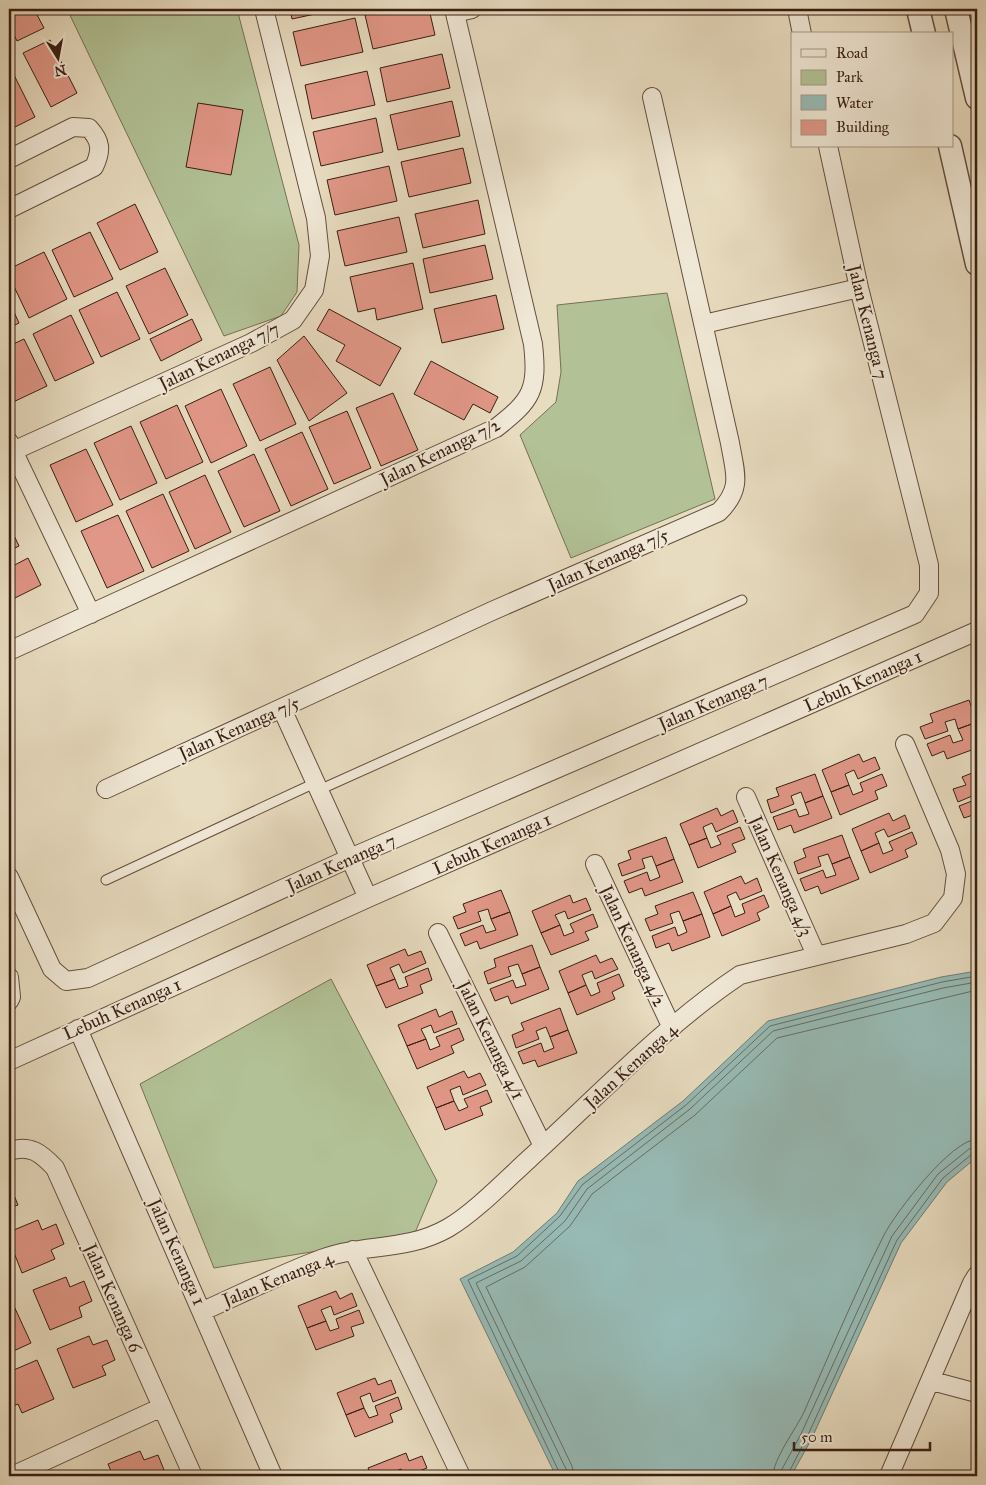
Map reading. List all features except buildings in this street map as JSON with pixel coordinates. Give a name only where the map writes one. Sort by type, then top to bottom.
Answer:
[{"type":"street","name":"Jalan Kenanga 7/7","points":[[11,446],[251,343],[293,320],[314,290],[320,256],[316,218],[264,9]]},
{"type":"street","points":[[454,11],[472,9]]},
{"type":"street","points":[[797,9],[802,32]]},
{"type":"street","points":[[918,9],[924,32]]},
{"type":"street","points":[[956,9],[977,98]]},
{"type":"street","name":"Jalan Kenanga 7/2","points":[[9,651],[496,428],[514,414],[530,394],[536,373],[533,344],[454,11]]},
{"type":"street","name":"Jalan Kenanga 7/5","points":[[106,789],[282,710],[492,611],[719,512],[731,500],[736,481],[730,443],[652,97]]},
{"type":"street","points":[[9,159],[73,127],[88,128],[99,139],[100,154],[94,167],[9,209]]},
{"type":"street","name":"Jalan Kenanga 7","points":[[9,877],[52,969],[66,981],[88,978],[350,858],[915,614],[929,594],[929,565],[859,288],[828,148]]},
{"type":"street","points":[[950,148],[977,264]]},
{"type":"street","points":[[704,324],[859,288]]},
{"type":"street","points":[[11,446],[91,614]]},
{"type":"street","name":"Lebuh Kenanga 1","points":[[9,1061],[368,898],[977,631]]},
{"type":"street","points":[[282,710],[368,898]]},
{"type":"street","name":"Jalan Kenanga 4","points":[[202,1310],[321,1259],[353,1250],[415,1243],[449,1227],[543,1146],[672,1028],[717,990],[740,975],[906,934],[934,923],[953,898],[956,874],[950,850],[905,744]]},
{"type":"street","name":"Jalan Kenanga 4/3","points":[[746,797],[816,955]]},
{"type":"street","name":"Jalan Kenanga 4/2","points":[[595,864],[672,1028]]},
{"type":"street","name":"Jalan Kenanga 4/1","points":[[438,933],[543,1146]]},
{"type":"street","points":[[9,977],[11,996],[9,1001]]},
{"type":"street","name":"Jalan Kenanga 1","points":[[78,1029],[273,1476]]},
{"type":"street","name":"Jalan Kenanga 6","points":[[9,1151],[19,1147],[41,1153],[55,1168],[193,1476]]},
{"type":"street","name":"Jalan Kenanga 4","points":[[353,1250],[461,1476]]},
{"type":"street","points":[[889,1476],[977,1275]]},
{"type":"street","points":[[932,1381],[977,1393]]},
{"type":"street","points":[[9,1472],[11,1476],[162,1407]]},
{"type":"lane","points":[[106,880],[742,600]]},
{"type":"green space","points":[[67,9],[237,9],[299,245],[297,292],[281,316],[224,336]]},
{"type":"green space","points":[[667,293],[715,499],[571,558],[520,435],[556,402],[561,372],[557,305]]},
{"type":"green space","points":[[331,979],[437,1181],[414,1235],[214,1268],[140,1084]]},
{"type":"water","points":[[977,971],[977,1157],[947,1182],[901,1243],[811,1440],[791,1476],[556,1476],[460,1279],[513,1252],[557,1213],[578,1181],[683,1101],[768,1021],[941,977]]}]
